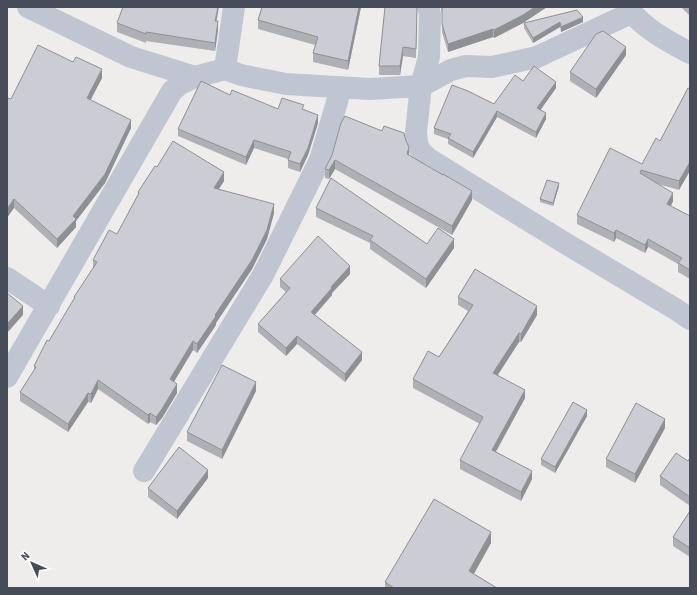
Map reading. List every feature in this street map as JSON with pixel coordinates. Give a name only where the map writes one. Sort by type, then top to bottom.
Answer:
[{"type":"street","points":[[28,7],[131,57],[195,77]]},
{"type":"street","points":[[225,69],[234,7]]},
{"type":"street","points":[[428,7],[430,14],[429,57],[421,86],[416,132],[417,144],[422,153],[560,240],[690,319]]},
{"type":"street","points":[[7,377],[172,91],[180,84],[195,77],[225,69],[241,75],[286,84],[370,89],[421,86],[451,70],[466,66],[492,67],[537,57],[629,10],[663,39],[690,52]]},
{"type":"street","points":[[144,471],[263,275],[320,160],[342,88]]},
{"type":"street","points":[[7,278],[49,306]]},
{"type":"building","points":[[123,7],[218,7],[215,21],[218,21],[215,43],[146,32],[146,34],[117,23]]},
{"type":"building","points":[[262,7],[359,7],[348,61],[313,53],[318,37],[258,20]]},
{"type":"building","points":[[385,7],[417,7],[416,49],[403,47],[400,66],[379,66]]},
{"type":"building","points":[[442,7],[535,7],[494,30],[493,29],[448,44],[442,24]]},
{"type":"building","points":[[577,10],[583,17],[561,27],[560,22],[533,38],[524,23]]},
{"type":"building","points":[[603,31],[626,47],[596,89],[570,72],[596,34]]},
{"type":"building","points":[[38,45],[73,62],[76,57],[102,69],[87,98],[131,120],[105,174],[73,216],[76,219],[57,239],[14,199],[7,209],[7,98],[11,99]]},
{"type":"building","points":[[534,66],[556,82],[537,108],[546,113],[536,132],[497,111],[473,152],[448,138],[451,134],[434,128],[452,85],[494,104],[515,75],[523,81]]},
{"type":"building","points":[[201,81],[230,95],[232,90],[278,109],[282,98],[304,105],[302,109],[318,115],[308,148],[300,164],[288,160],[291,152],[254,140],[246,157],[178,129]]},
{"type":"building","points":[[688,88],[690,89],[690,162],[679,181],[641,170],[640,173],[673,193],[667,204],[690,216],[690,270],[678,263],[682,258],[648,239],[645,245],[616,230],[614,233],[577,215],[610,148],[642,164],[656,138],[660,141]]},
{"type":"building","points":[[345,116],[382,131],[384,126],[404,133],[409,147],[407,154],[472,191],[452,226],[335,160],[329,170],[325,169],[332,155],[341,123]]},
{"type":"building","points":[[173,141],[224,172],[214,188],[274,204],[267,230],[252,260],[215,315],[216,316],[197,344],[193,341],[170,379],[177,384],[156,417],[150,413],[148,415],[98,380],[91,394],[88,393],[68,424],[20,392],[36,367],[34,366],[47,340],[49,341],[74,297],[97,262],[93,260],[109,230],[117,234],[139,193],[138,192],[155,166],[157,167]]},
{"type":"building","points":[[331,178],[427,244],[438,228],[454,239],[426,279],[370,240],[373,236],[316,208]]},
{"type":"building","points":[[547,180],[559,183],[553,203],[540,199]]},
{"type":"building","points":[[318,236],[350,266],[311,312],[362,352],[345,374],[297,336],[286,348],[258,324],[290,288],[280,279]]},
{"type":"building","points":[[475,269],[537,306],[521,334],[519,333],[493,373],[525,390],[492,450],[532,471],[521,492],[460,460],[483,417],[413,379],[428,351],[439,357],[473,305],[458,297]]},
{"type":"building","points":[[7,293],[23,306],[7,324]]},
{"type":"building","points":[[222,365],[256,382],[222,450],[187,432]]},
{"type":"building","points":[[573,402],[587,410],[555,467],[541,459]]},
{"type":"building","points":[[636,403],[665,419],[635,474],[606,459]]},
{"type":"building","points":[[179,447],[208,470],[177,511],[148,488]]},
{"type":"building","points":[[676,453],[688,461],[690,458],[690,497],[660,476]]},
{"type":"building","points":[[434,499],[491,532],[469,571],[497,588],[394,588],[385,582]]},
{"type":"building","points":[[690,511],[690,548],[673,537]]}]
